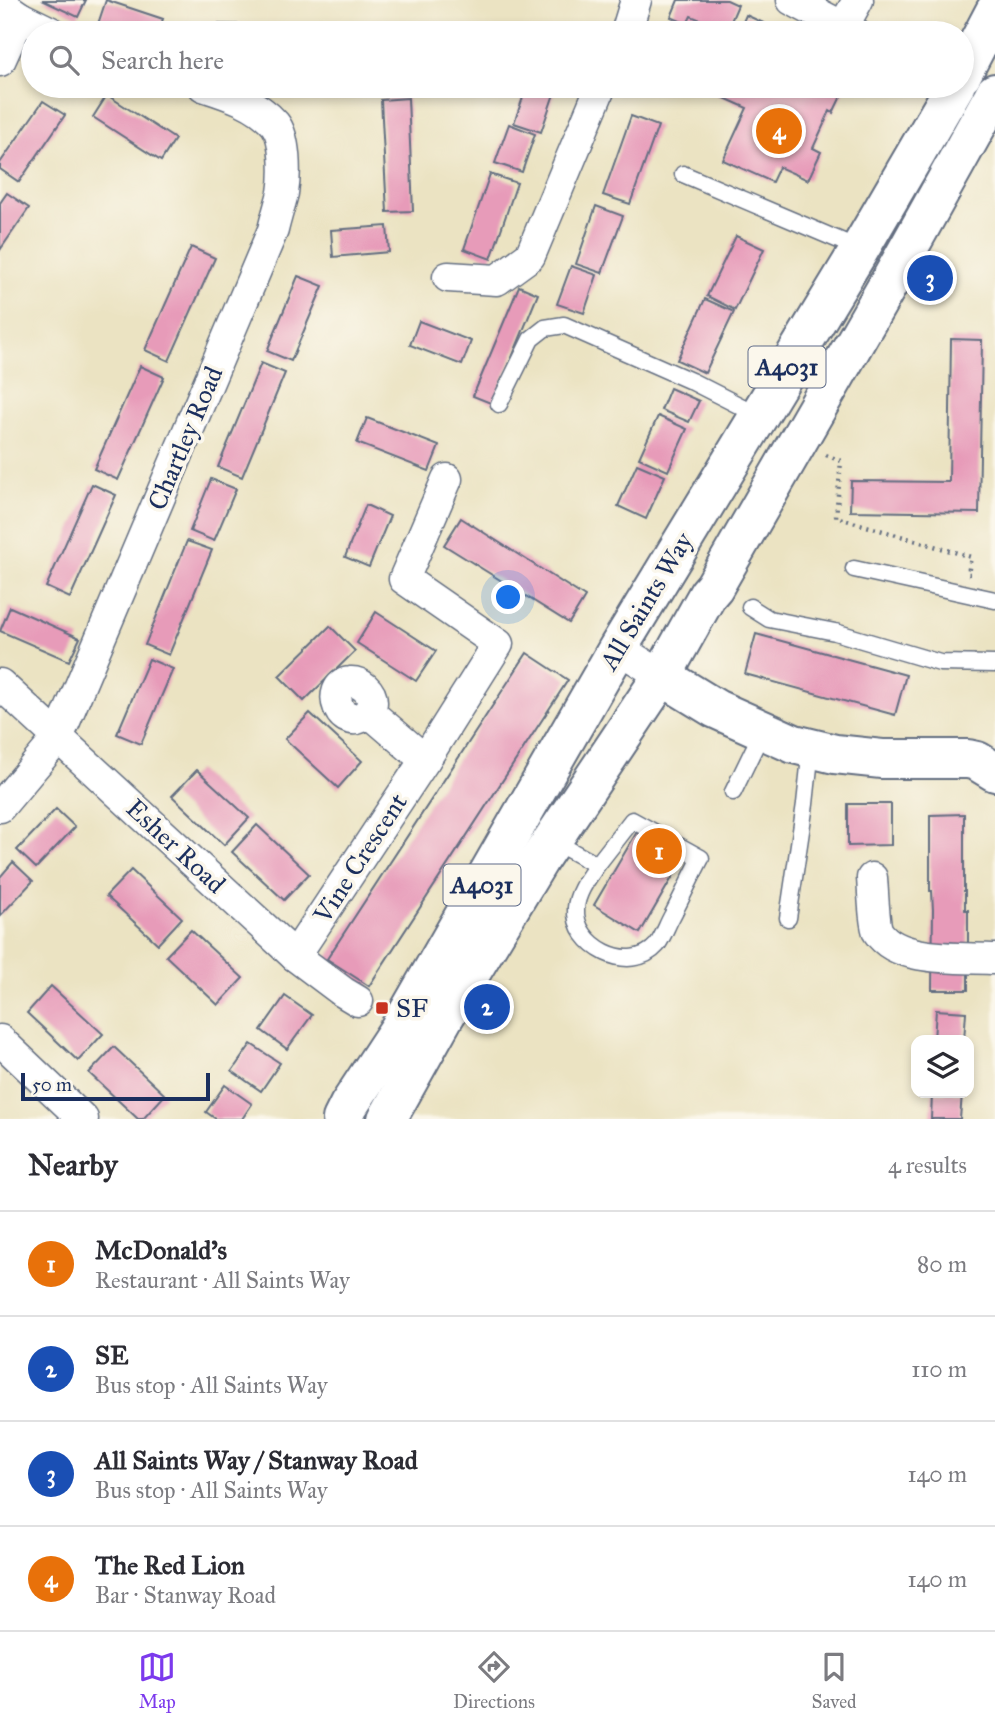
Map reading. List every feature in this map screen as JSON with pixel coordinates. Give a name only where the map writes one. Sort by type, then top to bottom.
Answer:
[{"type":"main road","points":[[974,51],[995,11]]},
{"type":"main road","name":"All Saints Way","points":[[387,1119],[443,1019],[553,841],[662,676],[995,93]]},
{"type":"main road","name":"All Saints Way","points":[[342,1119],[399,1029],[618,648],[860,249],[948,98]]},
{"type":"main road","points":[[662,676],[716,709],[794,744],[835,754],[882,760],[968,759],[977,761],[995,772]]},
{"type":"street","points":[[630,21],[636,0]]},
{"type":"street","points":[[792,0],[832,21]]},
{"type":"street","points":[[852,21],[858,0]]},
{"type":"street","points":[[0,61],[10,10],[30,21]]},
{"type":"street","name":"Chartley Road","points":[[0,807],[58,738],[273,230],[283,191],[284,149],[276,125],[253,106],[236,98]]},
{"type":"street","points":[[448,277],[497,281],[530,256],[596,98]]},
{"type":"street","name":"Vine Crescent","points":[[295,956],[498,644],[404,579],[447,479]]},
{"type":"street","points":[[618,648],[662,676]]},
{"type":"street","name":"Esher Road","points":[[0,684],[295,956],[358,1001]]},
{"type":"street","points":[[369,712],[425,760]]},
{"type":"street","points":[[872,878],[877,930],[890,945],[930,957],[995,959]]},
{"type":"street","points":[[0,1040],[83,1119]]},
{"type":"lane","points":[[683,174],[860,249]]},
{"type":"lane","points":[[499,404],[531,339],[545,328],[564,326],[758,415]]},
{"type":"lane","points":[[854,569],[995,600]]},
{"type":"lane","points":[[750,607],[769,619],[835,632],[940,663],[995,664]]},
{"type":"lane","points":[[733,792],[763,730]]},
{"type":"lane","points":[[788,918],[811,748]]},
{"type":"lane","points":[[632,820],[701,858],[657,945],[639,957],[625,958],[599,949],[587,940],[577,921],[576,906],[597,864],[632,820]]},
{"type":"lane","points":[[553,841],[597,864]]},
{"type":"path","points":[[797,442],[841,461],[836,517],[971,557],[968,574],[982,576]]},
{"type":"building","points":[[42,0],[86,0],[78,17]]},
{"type":"building","points":[[106,0],[163,19],[162,21],[99,21]]},
{"type":"building","points":[[678,0],[727,0],[738,5],[731,21],[704,21],[691,16],[688,21],[680,21],[671,17]]},
{"type":"building","points":[[746,15],[759,21],[743,21]]},
{"type":"building","points":[[105,98],[112,98],[175,139],[161,161],[93,117]]},
{"type":"building","points":[[408,98],[413,211],[387,212],[381,100]]},
{"type":"building","points":[[523,98],[553,98],[541,132],[514,123]]},
{"type":"building","points":[[724,98],[840,98],[833,113],[830,111],[813,148],[821,152],[808,180],[779,167],[772,182],[723,160],[747,108]]},
{"type":"building","points":[[43,101],[65,115],[19,182],[0,169],[0,163]]},
{"type":"building","points":[[631,116],[658,126],[630,204],[603,195]]},
{"type":"building","points":[[509,124],[535,134],[522,172],[495,163]]},
{"type":"building","points":[[490,174],[517,183],[491,259],[464,249]]},
{"type":"building","points":[[7,193],[29,208],[0,250],[0,203]]},
{"type":"building","points":[[596,206],[623,216],[602,273],[576,264]]},
{"type":"building","points":[[387,226],[389,252],[333,257],[331,230]]},
{"type":"building","points":[[736,236],[764,249],[735,310],[707,296]]},
{"type":"building","points":[[191,247],[215,258],[169,361],[145,350]]},
{"type":"building","points":[[571,266],[597,275],[584,313],[557,304]]},
{"type":"building","points":[[298,276],[323,286],[291,361],[267,351]]},
{"type":"building","points":[[519,286],[538,294],[493,404],[473,396]]},
{"type":"building","points":[[705,299],[734,312],[705,373],[677,360]]},
{"type":"building","points":[[419,321],[471,341],[462,365],[410,345]]},
{"type":"building","points":[[951,339],[982,340],[979,513],[850,511],[851,481],[949,482]]},
{"type":"building","points":[[261,363],[285,373],[242,477],[218,467]]},
{"type":"building","points":[[140,366],[164,377],[118,480],[94,469]]},
{"type":"building","points":[[670,388],[699,401],[689,422],[661,410]]},
{"type":"building","points":[[658,416],[687,429],[668,471],[639,458]]},
{"type":"building","points":[[367,418],[439,446],[429,471],[357,443]]},
{"type":"building","points":[[637,464],[665,476],[646,519],[618,506]]},
{"type":"building","points":[[211,479],[236,489],[214,541],[190,531]]},
{"type":"building","points":[[92,484],[116,495],[70,598],[46,587]]},
{"type":"building","points":[[366,505],[390,516],[369,567],[345,557]]},
{"type":"building","points":[[461,518],[585,597],[569,623],[444,545]]},
{"type":"building","points":[[187,541],[212,550],[169,655],[145,645]]},
{"type":"building","points":[[10,607],[80,638],[69,661],[0,631]]},
{"type":"building","points":[[376,612],[436,651],[416,681],[357,643]]},
{"type":"building","points":[[330,626],[355,651],[304,701],[279,676]]},
{"type":"building","points":[[756,634],[906,675],[895,715],[745,674]]},
{"type":"building","points":[[527,653],[568,680],[369,986],[327,959]]},
{"type":"building","points":[[149,659],[173,669],[141,744],[117,734]]},
{"type":"building","points":[[310,713],[362,761],[338,788],[285,739]]},
{"type":"building","points":[[197,770],[249,818],[224,845],[172,796]]},
{"type":"building","points":[[848,804],[891,804],[891,845],[848,846]]},
{"type":"building","points":[[56,809],[75,827],[36,868],[17,850]]},
{"type":"building","points":[[964,814],[968,990],[932,990],[930,815]]},
{"type":"building","points":[[257,825],[309,874],[284,900],[232,852]]},
{"type":"building","points":[[638,830],[684,857],[640,933],[594,905]]},
{"type":"building","points":[[13,862],[33,881],[0,916],[0,877]]},
{"type":"building","points":[[131,870],[182,918],[158,944],[106,896]]},
{"type":"building","points":[[191,930],[243,978],[218,1005],[166,956]]},
{"type":"building","points":[[51,986],[103,1034],[78,1061],[27,1013]]},
{"type":"building","points":[[285,996],[312,1015],[287,1049],[261,1030]]},
{"type":"building","points":[[936,1010],[966,1012],[964,1035],[934,1035]]},
{"type":"building","points":[[251,1044],[280,1063],[261,1091],[232,1071]]},
{"type":"building","points":[[114,1047],[165,1095],[143,1119],[138,1119],[89,1073]]},
{"type":"building","points":[[225,1085],[252,1104],[242,1119],[216,1119],[206,1112]]},
{"type":"building","points":[[932,1098],[962,1098],[960,1119],[931,1119]]},
{"type":"place","name":"The Red Lion","points":[[779,131]]},
{"type":"place","name":"All Saints Way / Stanway Road","points":[[930,278]]},
{"type":"place","name":"McDonald's","points":[[659,851]]},
{"type":"place","name":"SE","points":[[487,1007]]},
{"type":"place","name":"SF","points":[[382,1008]]}]
